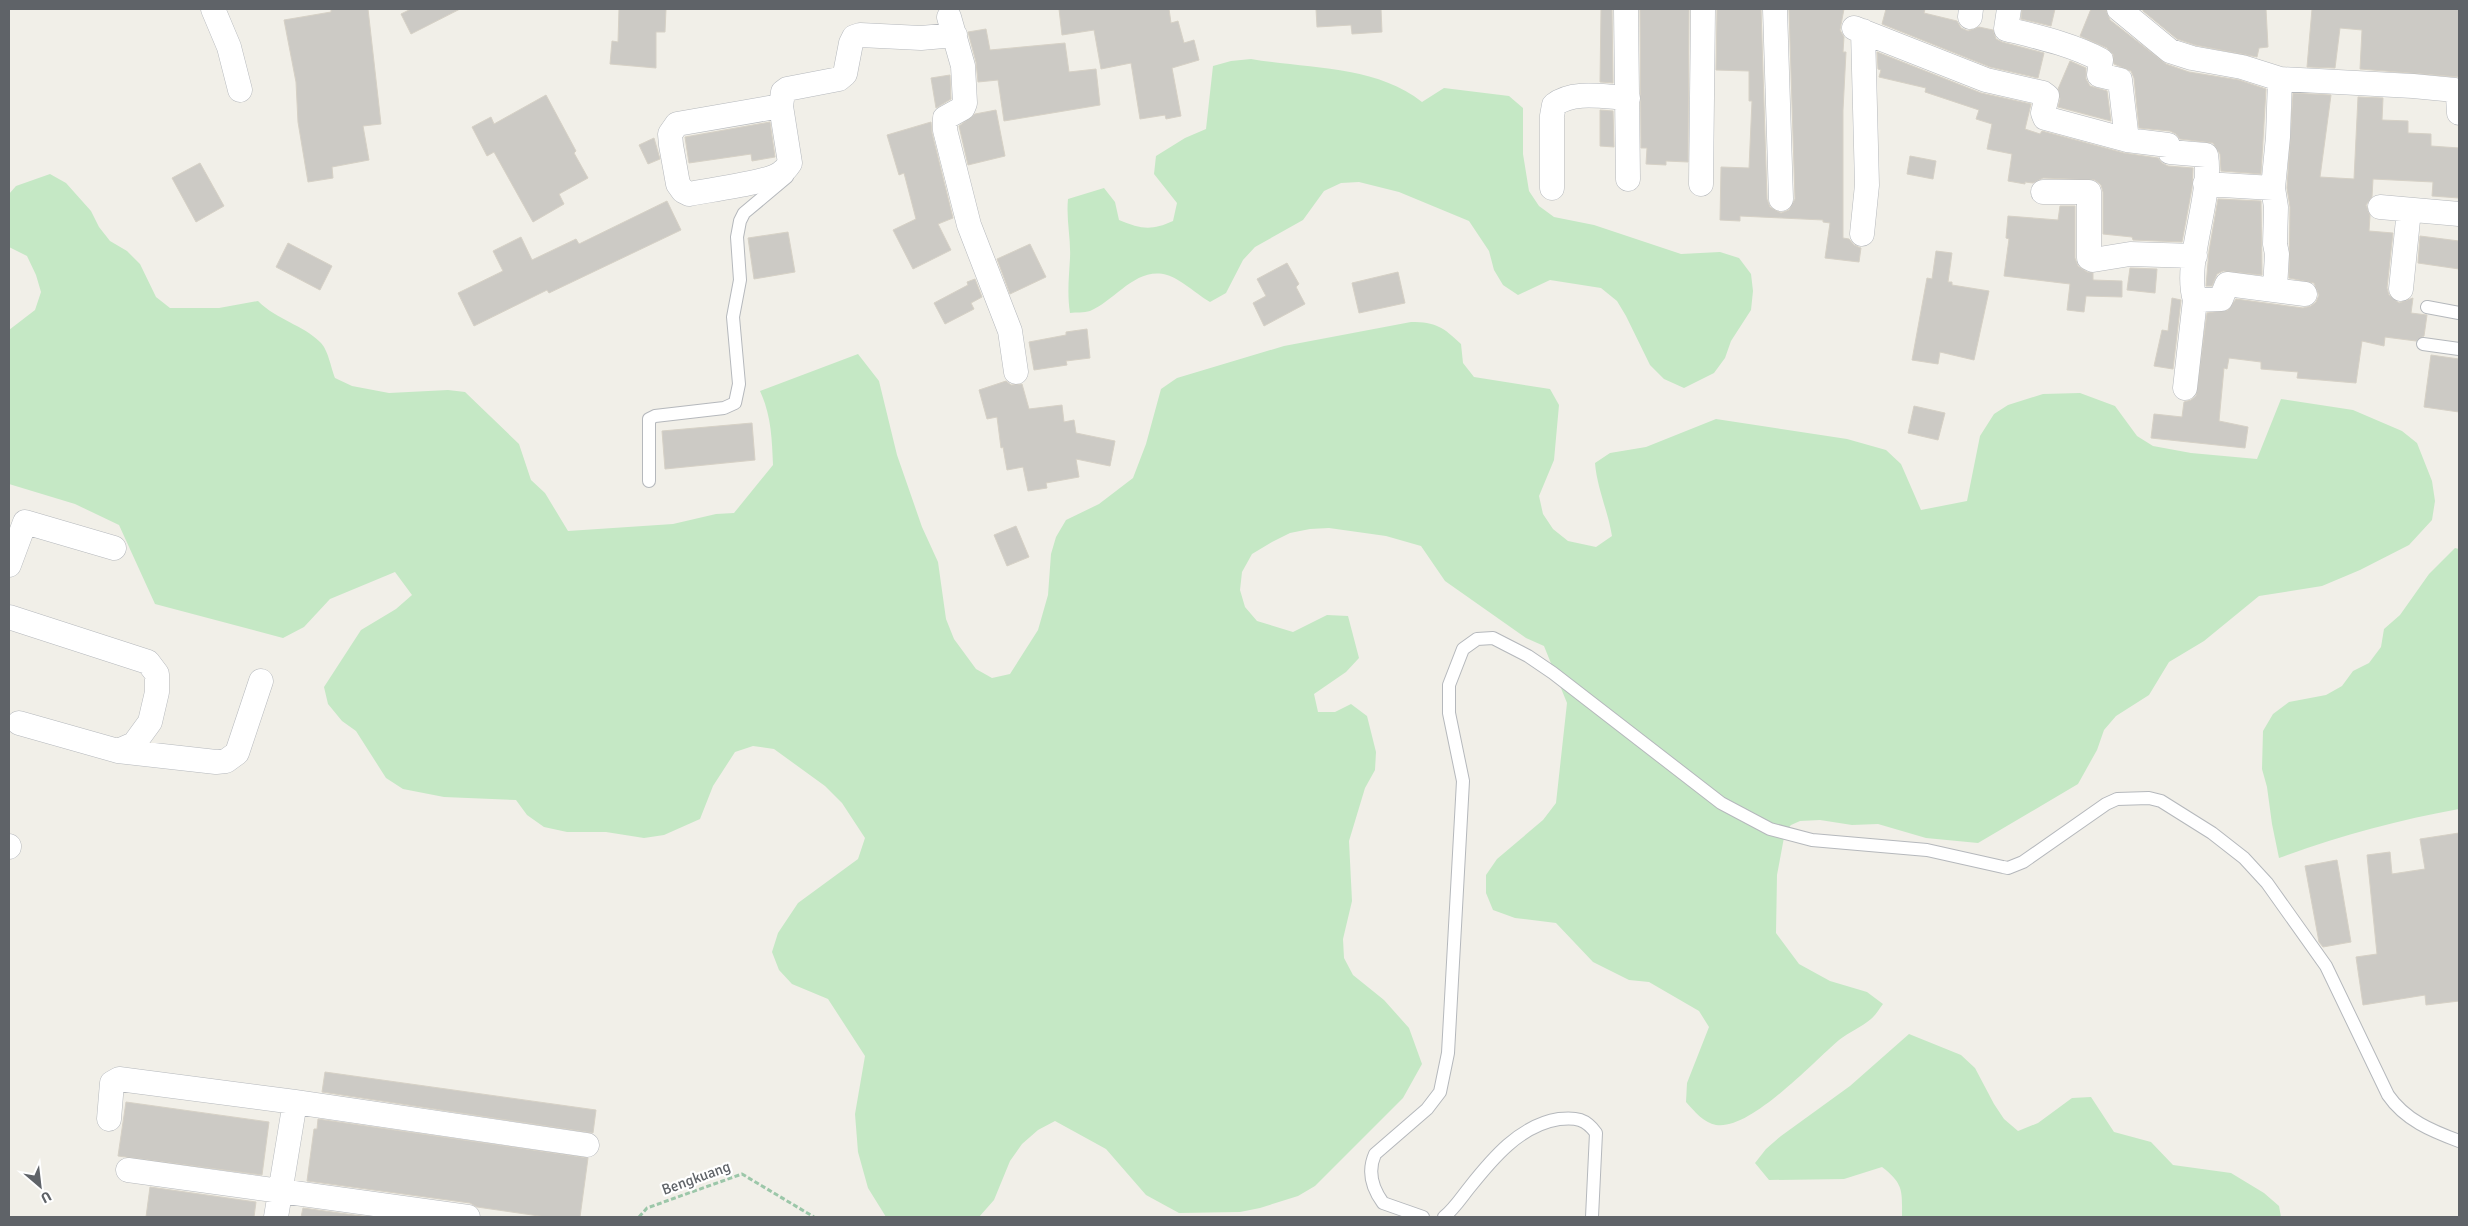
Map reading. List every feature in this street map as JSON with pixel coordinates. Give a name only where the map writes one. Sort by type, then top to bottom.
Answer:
[{"type":"street","points":[[213,9],[229,47],[240,90]]},
{"type":"street","points":[[1626,9],[1628,179]]},
{"type":"street","points":[[1701,184],[1703,9]]},
{"type":"street","points":[[1775,9],[1780,198]]},
{"type":"street","points":[[2009,9],[2006,29],[2057,42],[2090,54],[2101,60],[2099,75],[2120,80],[2127,140]]},
{"type":"street","points":[[2119,9],[2170,51],[2242,67],[2280,79],[2455,90],[2458,96],[2459,113]]},
{"type":"street","points":[[781,106],[677,124],[670,134],[678,184],[683,191],[689,194],[777,176],[790,163],[781,106],[781,97],[787,89],[832,80],[845,74],[854,37],[860,35],[921,38],[953,18],[963,66],[965,103],[963,108],[945,118],[945,130],[969,225],[1010,331],[1016,372]]},
{"type":"street","points":[[1857,23],[1986,80],[2043,93],[2047,96],[2043,113],[2045,118],[2127,140],[2168,145],[2170,152],[2205,154],[2205,184],[2195,256],[2192,292],[2195,300],[2185,388]]},
{"type":"street","points":[[1853,82],[1857,23]]},
{"type":"street","points":[[1857,23],[1867,185],[1862,234]]},
{"type":"street","points":[[2275,288],[2277,254],[2275,244],[2276,208],[2273,188],[2278,137],[2280,79]]},
{"type":"street","points":[[1552,188],[1552,116],[1554,105],[1561,100],[1573,97],[1628,98]]},
{"type":"street","points":[[2205,184],[2273,188]]},
{"type":"street","points":[[2043,192],[2089,192],[2089,258],[2093,260],[2130,254],[2195,256]]},
{"type":"street","points":[[2380,207],[2459,214]]},
{"type":"street","points":[[2401,289],[2409,210]]},
{"type":"street","points":[[2195,300],[2221,299],[2227,284],[2275,288],[2306,294]]},
{"type":"street","points":[[9,565],[25,522],[114,548]]},
{"type":"street","points":[[9,617],[148,662],[156,674],[157,692],[150,722],[134,744],[118,751]]},
{"type":"street","points":[[18,723],[118,751],[216,762],[226,761],[237,753],[261,681]]},
{"type":"street","points":[[109,1119],[112,1083],[119,1079],[295,1102],[587,1145]]},
{"type":"street","points":[[276,1217],[295,1102]]},
{"type":"street","points":[[128,1170],[468,1217]]},
{"type":"lane","points":[[649,481],[649,419],[655,416],[724,408],[735,404],[739,384],[732,317],[740,280],[737,237],[740,221],[744,213],[787,178],[790,163]]},
{"type":"lane","points":[[2427,307],[2459,313]]},
{"type":"lane","points":[[2423,344],[2459,349]]},
{"type":"lane","points":[[1423,1217],[1383,1203],[1370,1178],[1372,1160],[1375,1154],[1426,1108],[1440,1092],[1448,1053],[1463,781],[1450,713],[1449,685],[1455,663],[1463,649],[1477,639],[1493,638],[1553,673],[1721,803],[1770,829],[1812,840],[1927,850],[2008,868],[2023,862],[2106,804],[2117,799],[2149,798],[2161,801],[2212,833],[2244,858],[2267,883],[2326,966],[2388,1096],[2397,1108],[2431,1130],[2459,1141]]},
{"type":"lane","points":[[1444,1217],[1491,1160],[1506,1146],[1540,1124],[1567,1118],[1579,1119],[1590,1124],[1596,1133],[1592,1217]]},
{"type":"path","name":"Bengkuang","points":[[638,1217],[647,1208],[742,1174],[814,1217]]},
{"type":"green space","points":[[1251,59],[1340,70],[1362,75],[1383,81],[1403,90],[1422,102],[1444,88],[1509,96],[1523,108],[1523,154],[1529,191],[1539,206],[1554,217],[1594,225],[1681,254],[1720,252],[1739,258],[1751,274],[1753,291],[1751,310],[1731,341],[1725,358],[1714,373],[1684,388],[1664,379],[1650,365],[1617,301],[1601,288],[1550,280],[1518,295],[1503,285],[1494,270],[1489,251],[1469,221],[1399,192],[1359,182],[1341,183],[1324,191],[1303,220],[1255,247],[1243,260],[1226,293],[1210,302],[1177,280],[1167,275],[1156,274],[1145,275],[1136,280],[1090,311],[1070,313],[1068,292],[1070,251],[1068,199],[1104,188],[1115,202],[1119,220],[1146,228],[1173,221],[1177,203],[1154,174],[1156,156],[1185,138],[1206,129],[1213,66],[1231,61]]},
{"type":"green space","points":[[50,174],[66,183],[91,211],[99,227],[110,241],[127,251],[140,264],[156,297],[170,308],[219,308],[258,301],[265,308],[306,331],[320,342],[327,354],[335,378],[352,386],[389,393],[448,390],[465,392],[519,444],[531,480],[545,493],[568,531],[673,524],[716,514],[734,513],[773,465],[769,418],[760,391],[858,354],[879,381],[897,455],[922,527],[938,562],[946,619],[954,639],[976,669],[992,678],[1010,674],[1038,630],[1048,595],[1051,554],[1056,537],[1066,520],[1099,504],[1133,478],[1146,444],[1161,389],[1177,378],[1284,346],[1411,322],[1433,324],[1455,338],[1461,344],[1463,363],[1474,377],[1550,389],[1559,405],[1554,460],[1539,496],[1543,514],[1553,529],[1568,541],[1596,547],[1612,536],[1595,463],[1610,453],[1646,447],[1716,419],[1847,439],[1886,450],[1901,464],[1921,510],[1967,501],[1980,436],[1994,414],[2008,405],[2043,394],[2080,393],[2115,406],[2137,436],[2153,446],[2191,453],[2257,459],[2281,399],[2353,410],[2402,431],[2417,443],[2432,481],[2435,501],[2432,520],[2409,545],[2360,570],[2322,586],[2259,596],[2204,641],[2169,662],[2149,695],[2116,716],[2104,730],[2097,750],[2078,784],[1978,843],[1926,838],[1878,824],[1852,825],[1820,820],[1800,821],[1791,825],[1785,832],[1777,875],[1776,933],[1799,964],[1830,981],[1867,992],[1883,1004],[1871,1019],[1839,1040],[1781,1093],[1746,1117],[1730,1124],[1716,1125],[1703,1119],[1686,1102],[1687,1083],[1709,1027],[1699,1011],[1649,982],[1629,980],[1593,962],[1556,923],[1515,918],[1493,910],[1486,893],[1486,875],[1497,859],[1543,820],[1556,803],[1567,703],[1544,646],[1526,638],[1445,581],[1421,546],[1386,536],[1329,528],[1290,533],[1252,554],[1242,572],[1240,590],[1245,607],[1257,621],[1293,632],[1327,615],[1348,616],[1359,658],[1346,672],[1314,694],[1318,712],[1335,712],[1351,704],[1367,716],[1376,752],[1375,770],[1365,788],[1349,841],[1352,901],[1343,939],[1344,958],[1353,975],[1384,1000],[1409,1028],[1422,1064],[1403,1098],[1315,1186],[1298,1196],[1260,1208],[1240,1212],[1179,1213],[1146,1195],[1106,1149],[1055,1121],[1038,1130],[1022,1144],[1010,1161],[994,1200],[979,1217],[886,1217],[868,1188],[858,1152],[855,1114],[865,1056],[828,999],[792,984],[779,970],[772,952],[778,933],[798,903],[858,859],[865,838],[842,803],[825,786],[774,749],[753,746],[735,752],[713,786],[700,819],[664,835],[644,838],[606,832],[567,832],[544,827],[527,815],[516,800],[444,797],[403,789],[386,778],[356,731],[342,721],[328,704],[324,687],[361,630],[396,609],[412,595],[395,572],[330,599],[304,627],[283,638],[155,604],[119,525],[75,504],[9,484],[9,330],[35,310],[41,292],[36,275],[27,256],[9,247],[9,194],[16,186]]},
{"type":"green space","points":[[2455,548],[2459,549],[2459,809],[2368,829],[2279,858],[2267,787],[2262,769],[2263,731],[2273,714],[2289,702],[2326,695],[2342,686],[2353,671],[2369,663],[2381,647],[2384,629],[2400,615],[2429,574]]},
{"type":"green space","points":[[1909,1034],[1961,1055],[1975,1068],[2004,1119],[2018,1131],[2038,1123],[2072,1098],[2091,1097],[2114,1132],[2151,1142],[2173,1165],[2231,1173],[2264,1193],[2279,1206],[2281,1217],[1902,1217],[1902,1201],[1898,1183],[1882,1167],[1844,1179],[1769,1180],[1755,1163],[1766,1149],[1850,1086]]},
{"type":"building","points":[[331,9],[368,9],[381,124],[363,126],[369,160],[332,167],[333,178],[308,182],[298,122],[296,82],[284,20],[331,12]]},
{"type":"building","points":[[411,9],[460,9],[411,34],[401,14]]},
{"type":"building","points":[[619,9],[666,9],[665,32],[656,32],[656,68],[610,64],[612,41],[618,42]]},
{"type":"building","points":[[1059,9],[1169,9],[1171,23],[1178,21],[1184,43],[1194,40],[1199,60],[1172,68],[1181,116],[1166,119],[1165,115],[1140,119],[1131,63],[1101,69],[1094,30],[1062,35]]},
{"type":"building","points":[[1316,9],[1381,9],[1382,32],[1352,34],[1351,25],[1317,27]]},
{"type":"building","points":[[1601,9],[1612,9],[1613,83],[1600,82]]},
{"type":"building","points":[[1640,9],[1689,9],[1688,162],[1666,161],[1666,165],[1646,164],[1647,148],[1641,148]]},
{"type":"building","points":[[1717,9],[1761,9],[1767,199],[1770,207],[1781,213],[1789,210],[1795,199],[1789,9],[1844,9],[1840,30],[1844,37],[1843,52],[1846,52],[1843,110],[1843,238],[1849,239],[1854,245],[1861,248],[1859,262],[1825,258],[1830,223],[1823,222],[1823,220],[1740,216],[1740,221],[1720,220],[1721,167],[1749,168],[1752,101],[1749,101],[1749,71],[1716,70]]},
{"type":"building","points":[[1886,9],[1925,9],[1924,13],[1957,21],[1961,28],[1968,31],[1979,27],[1993,30],[1996,39],[2002,42],[2044,53],[2038,78],[1990,67],[1882,24]]},
{"type":"building","points":[[2022,9],[2055,9],[2051,26],[2021,19]]},
{"type":"building","points":[[2091,9],[2106,10],[2110,20],[2166,64],[2189,72],[2239,80],[2266,89],[2261,174],[2221,171],[2220,154],[2213,143],[2180,139],[2170,131],[2139,128],[2134,78],[2131,71],[2114,64],[2113,54],[2107,48],[2080,36]]},
{"type":"building","points":[[2143,9],[2266,9],[2268,47],[2259,48],[2257,57],[2195,45],[2177,39]]},
{"type":"building","points":[[2312,9],[2459,9],[2459,77],[2360,69],[2362,30],[2340,28],[2335,68],[2307,67]]},
{"type":"building","points":[[986,29],[990,50],[1065,43],[1069,72],[1096,69],[1100,105],[1004,121],[998,80],[978,82],[976,62],[968,32]]},
{"type":"building","points":[[1877,52],[1981,93],[2031,104],[2025,129],[2040,134],[2042,131],[2124,153],[2158,158],[2168,166],[2193,168],[2192,188],[2182,242],[2133,240],[2132,237],[2103,234],[2103,192],[2101,185],[2095,180],[2043,178],[2033,183],[2025,182],[2025,184],[2008,181],[2012,154],[1987,149],[1992,124],[1976,119],[1979,110],[1925,92],[1926,88],[1879,77],[1881,70],[1878,69]]},
{"type":"building","points":[[2070,61],[2086,68],[2086,79],[2090,86],[2107,91],[2111,121],[2058,107],[2060,99],[2058,89]]},
{"type":"building","points":[[950,75],[951,99],[936,108],[931,78]]},
{"type":"building","points":[[2293,93],[2331,95],[2320,177],[2354,179],[2358,97],[2383,98],[2382,120],[2408,121],[2408,133],[2431,134],[2431,146],[2459,148],[2459,198],[2432,196],[2433,182],[2373,179],[2372,197],[2366,205],[2370,216],[2369,231],[2393,233],[2387,288],[2389,295],[2399,303],[2413,298],[2411,313],[2427,315],[2424,336],[2416,341],[2385,337],[2384,346],[2362,341],[2356,383],[2297,378],[2298,372],[2261,369],[2261,362],[2229,358],[2227,369],[2224,368],[2219,421],[2248,427],[2245,448],[2151,438],[2154,414],[2182,417],[2184,402],[2196,396],[2207,313],[2228,310],[2236,299],[2303,308],[2311,306],[2316,302],[2319,295],[2314,283],[2289,278],[2290,207],[2287,188]]},
{"type":"building","points":[[546,95],[588,178],[559,194],[564,204],[533,222],[494,152],[487,156],[472,127],[491,117],[494,124]]},
{"type":"building","points":[[996,110],[1005,156],[968,165],[959,126],[975,114]]},
{"type":"building","points":[[1600,110],[1613,111],[1614,147],[1600,146]]},
{"type":"building","points":[[770,122],[775,157],[752,161],[751,154],[689,163],[685,137]]},
{"type":"building","points":[[931,122],[953,218],[938,224],[951,250],[913,269],[893,230],[916,219],[904,173],[899,175],[887,135]]},
{"type":"building","points":[[654,138],[660,159],[648,164],[639,145]]},
{"type":"building","points":[[1910,156],[1936,161],[1933,179],[1907,174]]},
{"type":"building","points":[[200,163],[224,206],[196,222],[172,178]]},
{"type":"building","points":[[2218,199],[2261,201],[2262,275],[2223,271],[2217,274],[2212,286],[2206,286],[2209,251]]},
{"type":"building","points":[[667,201],[681,230],[549,293],[547,290],[474,326],[458,293],[503,271],[493,251],[521,237],[532,260],[576,239],[579,244]]},
{"type":"building","points":[[2060,206],[2075,206],[2075,258],[2078,266],[2087,272],[2093,273],[2093,280],[2122,281],[2122,297],[2086,296],[2084,312],[2067,310],[2070,284],[2004,276],[2009,239],[2006,238],[2008,216],[2058,220]]},
{"type":"building","points":[[788,232],[795,272],[754,279],[748,238]]},
{"type":"building","points":[[2420,236],[2459,241],[2459,269],[2418,263]]},
{"type":"building","points":[[288,243],[332,266],[320,290],[276,267]]},
{"type":"building","points":[[1030,244],[1046,277],[1010,294],[997,259]]},
{"type":"building","points":[[1936,251],[1952,253],[1948,282],[1952,282],[1952,285],[1989,291],[1974,360],[1940,352],[1938,364],[1912,360],[1927,278],[1932,279]]},
{"type":"building","points":[[1287,263],[1299,284],[1296,287],[1305,304],[1264,326],[1253,303],[1266,296],[1257,279]]},
{"type":"building","points":[[2130,268],[2157,269],[2155,293],[2127,290]]},
{"type":"building","points":[[1398,272],[1405,303],[1359,313],[1352,283]]},
{"type":"building","points":[[975,279],[982,297],[971,303],[974,309],[945,324],[934,303],[968,285],[967,282]]},
{"type":"building","points":[[2172,298],[2181,300],[2173,369],[2154,366],[2162,330],[2168,331]]},
{"type":"building","points":[[1087,329],[1090,358],[1066,361],[1067,365],[1034,370],[1029,342],[1066,335],[1066,332]]},
{"type":"building","points":[[2431,355],[2459,359],[2459,412],[2424,407]]},
{"type":"building","points":[[1006,381],[1011,385],[1022,384],[1029,409],[1062,405],[1064,422],[1074,420],[1076,433],[1115,441],[1110,466],[1076,459],[1079,477],[1046,483],[1047,488],[1028,491],[1023,467],[1007,470],[1003,447],[1001,448],[997,417],[987,419],[979,390]]},
{"type":"building","points":[[1914,406],[1945,413],[1938,440],[1908,433]]},
{"type":"building","points":[[752,423],[755,460],[665,469],[662,431]]},
{"type":"building","points":[[1016,526],[1029,557],[1007,566],[994,535]]},
{"type":"building","points":[[2459,833],[2459,1001],[2426,1005],[2425,995],[2363,1005],[2356,957],[2377,954],[2367,855],[2390,852],[2392,874],[2425,869],[2420,839]]},
{"type":"building","points":[[2337,860],[2351,942],[2323,947],[2319,942],[2305,866]]},
{"type":"building","points":[[325,1072],[596,1110],[593,1133],[322,1092]]},
{"type":"building","points":[[126,1102],[269,1122],[262,1175],[118,1156]]},
{"type":"building","points":[[318,1119],[588,1158],[580,1217],[546,1217],[477,1207],[470,1203],[307,1181],[314,1129],[317,1129]]},
{"type":"building","points":[[150,1187],[256,1202],[254,1217],[146,1217]]},
{"type":"building","points":[[303,1208],[369,1217],[301,1217]]}]
